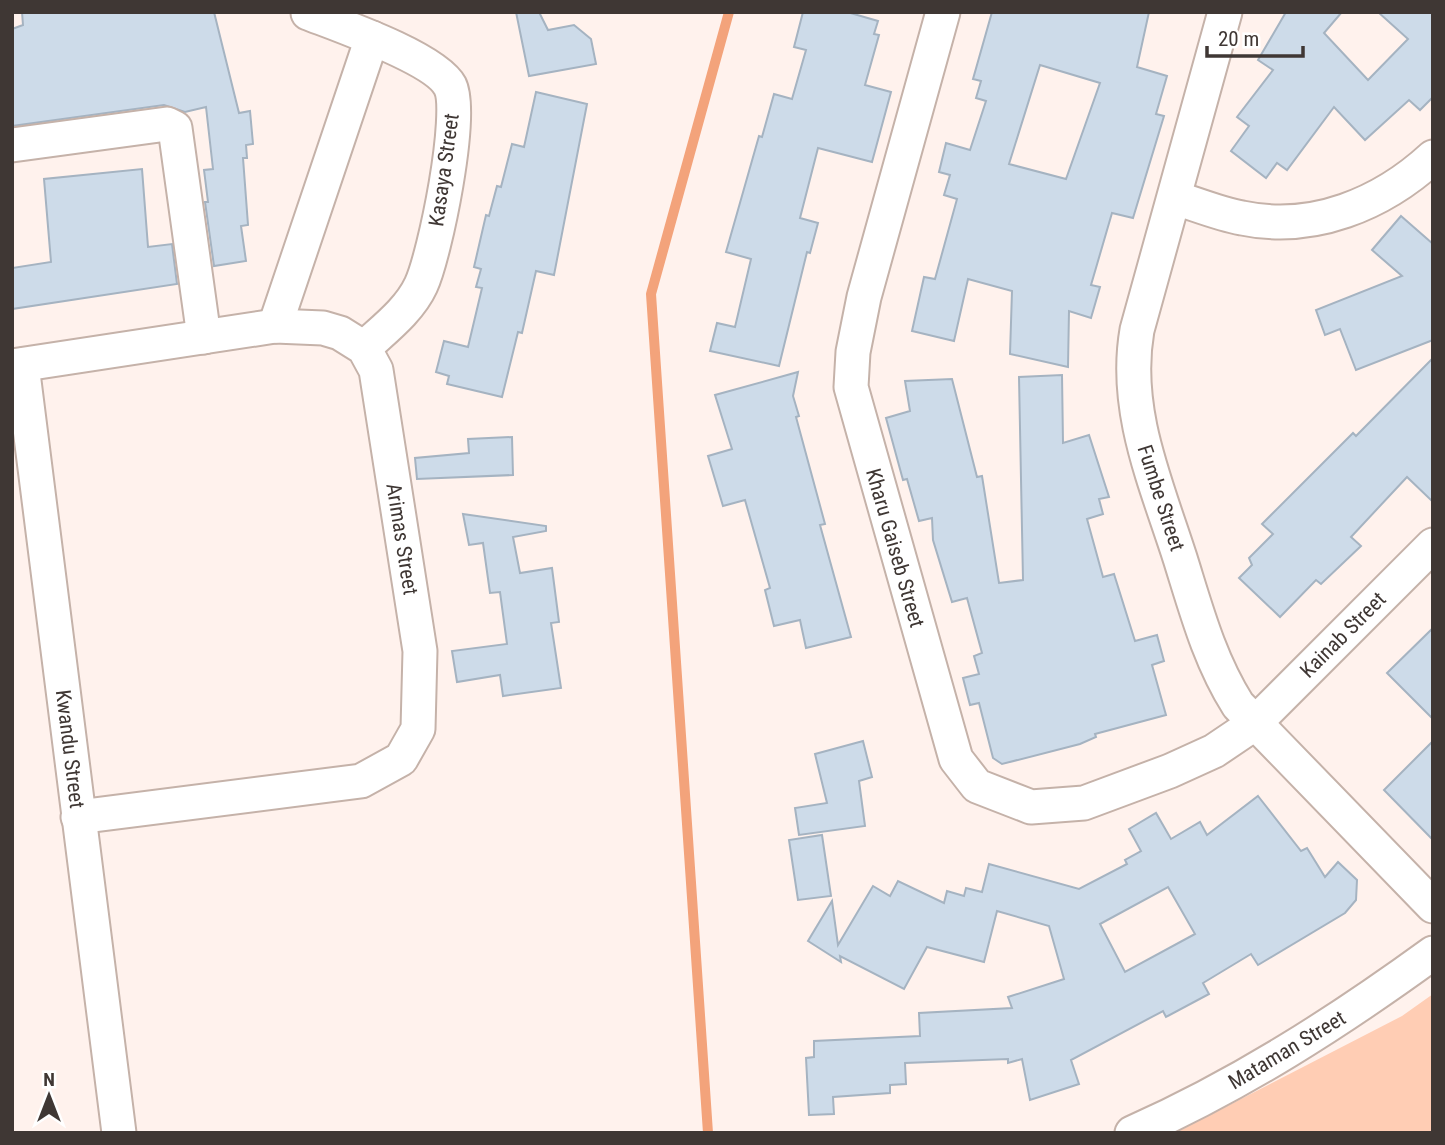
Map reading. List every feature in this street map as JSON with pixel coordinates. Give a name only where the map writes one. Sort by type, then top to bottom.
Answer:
[{"type":"street","name":"Kharu Gaiseb Street","points":[[943,12],[864,297],[853,352],[851,387],[956,759],[977,786],[1006,800],[1031,807],[1084,803],[1170,771],[1214,751],[1254,724]]},
{"type":"street","name":"Fumbe Street","points":[[1225,12],[1176,198],[1137,330],[1133,353],[1134,401],[1141,436],[1203,633],[1223,682],[1254,724],[1433,906]]},
{"type":"street","name":"Kasaya Street","points":[[308,13],[372,38],[435,69],[450,86],[455,113],[444,193],[421,285],[402,312],[363,348]]},
{"type":"street","points":[[275,326],[372,38]]},
{"type":"street","points":[[12,145],[167,124],[175,128],[204,337]]},
{"type":"street","points":[[1176,198],[1241,218],[1300,222],[1355,208],[1381,197],[1407,181],[1433,157]]},
{"type":"street","points":[[17,365],[275,326],[323,328],[340,333],[363,348]]},
{"type":"street","name":"Arimas Street","points":[[78,817],[361,781],[401,759],[418,729],[420,651],[376,370],[363,348]]},
{"type":"street","name":"Kwandu Street","points":[[17,365],[119,1133]]},
{"type":"street","name":"Kainab Street","points":[[1254,724],[1433,545]]},
{"type":"street","name":"Mataman Street","points":[[1132,1133],[1267,1065],[1355,1010],[1433,953]]},
{"type":"shaded area","points":[[1433,994],[1433,1133],[1175,1133],[1402,1016]]},
{"type":"building","points":[[22,12],[214,12],[239,113],[250,111],[253,144],[246,145],[247,158],[243,158],[248,225],[241,226],[246,261],[214,266],[205,202],[208,202],[204,170],[213,169],[206,107],[185,112],[164,105],[12,126],[12,29],[23,25]]},
{"type":"building","points":[[516,12],[539,12],[548,30],[574,25],[591,39],[596,64],[529,76]]},
{"type":"building","points":[[803,12],[847,12],[878,21],[874,34],[879,35],[865,85],[891,92],[872,162],[818,148],[800,218],[818,223],[810,253],[807,252],[779,366],[710,351],[717,323],[735,327],[751,259],[726,252],[759,136],[762,137],[774,94],[792,99],[806,50],[794,47]]},
{"type":"building","points":[[992,12],[1149,12],[1137,67],[1167,76],[1156,114],[1164,116],[1133,218],[1112,213],[1091,285],[1100,287],[1091,318],[1069,311],[1068,367],[1010,354],[1012,291],[968,279],[954,341],[912,331],[924,277],[935,279],[957,199],[944,195],[950,175],[939,172],[946,143],[970,150],[986,101],[976,98],[981,81],[973,79]],"holes":[[[1040,65],[1100,83],[1066,179],[1009,164]]]},
{"type":"building","points":[[1286,12],[1342,12],[1324,33],[1368,80],[1408,39],[1378,12],[1433,12],[1433,97],[1420,110],[1409,100],[1365,140],[1334,107],[1287,170],[1277,163],[1266,178],[1231,151],[1249,126],[1237,117],[1273,70],[1258,60]]},
{"type":"building","points":[[536,92],[587,104],[554,275],[536,271],[522,333],[518,332],[502,397],[447,384],[449,376],[436,372],[444,341],[468,347],[482,288],[476,287],[481,269],[474,267],[486,215],[489,216],[497,186],[501,187],[512,144],[524,147]]},
{"type":"building","points":[[142,169],[148,247],[172,244],[177,284],[12,309],[12,268],[51,262],[44,179]]},
{"type":"building","points":[[1401,216],[1433,244],[1433,340],[1356,370],[1340,329],[1325,335],[1316,310],[1402,276],[1372,250]]},
{"type":"building","points":[[1433,358],[1433,502],[1407,477],[1351,537],[1361,546],[1321,584],[1316,580],[1280,617],[1239,578],[1252,565],[1249,558],[1273,534],[1262,524],[1353,433],[1356,436]]},
{"type":"building","points":[[798,372],[793,396],[799,416],[796,417],[825,524],[820,525],[851,637],[806,648],[800,620],[774,626],[765,590],[770,588],[745,500],[723,506],[708,456],[732,449],[715,395]]},
{"type":"building","points":[[1062,375],[1063,443],[1089,435],[1109,497],[1099,499],[1103,514],[1087,519],[1103,577],[1114,574],[1135,641],[1157,635],[1164,661],[1152,665],[1166,715],[1095,734],[1096,737],[1080,744],[1002,764],[993,758],[979,703],[970,705],[963,678],[979,674],[974,656],[982,653],[967,598],[952,602],[933,540],[932,518],[919,521],[907,479],[903,480],[886,418],[910,411],[905,381],[952,379],[977,477],[982,476],[999,583],[1023,580],[1019,377]]},
{"type":"building","points":[[512,437],[513,475],[417,479],[415,458],[469,453],[468,439]]},
{"type":"building","points":[[463,514],[546,526],[546,531],[513,537],[520,573],[552,568],[559,622],[551,623],[561,688],[503,696],[500,675],[457,682],[452,651],[507,644],[500,592],[490,593],[483,543],[469,545]]},
{"type":"building","points":[[1433,628],[1433,719],[1387,673]]},
{"type":"building","points":[[863,741],[872,777],[859,781],[865,826],[799,835],[795,808],[827,803],[815,754]]},
{"type":"building","points":[[1433,741],[1433,840],[1384,790]]},
{"type":"building","points":[[1258,796],[1301,851],[1307,848],[1325,877],[1338,862],[1357,880],[1356,900],[1345,913],[1258,965],[1251,954],[1203,983],[1209,994],[1166,1017],[1163,1011],[1071,1060],[1079,1084],[1030,1100],[1022,1059],[1008,1063],[1008,1059],[905,1063],[906,1084],[890,1085],[890,1093],[833,1097],[834,1114],[809,1115],[806,1058],[814,1057],[814,1041],[920,1036],[919,1013],[1012,1008],[1008,997],[1064,979],[1049,926],[997,911],[984,962],[927,947],[904,989],[840,956],[841,962],[808,941],[832,901],[838,945],[873,886],[890,896],[898,881],[944,903],[947,891],[964,896],[966,888],[982,892],[989,864],[1079,889],[1127,864],[1125,860],[1141,851],[1129,829],[1156,813],[1171,839],[1200,822],[1207,835]],"holes":[[[1168,887],[1195,934],[1125,972],[1100,924]]]},
{"type":"building","points":[[822,835],[831,896],[798,900],[789,840]]},
{"type":"waterway","points":[[708,1133],[651,294],[729,12]]}]
